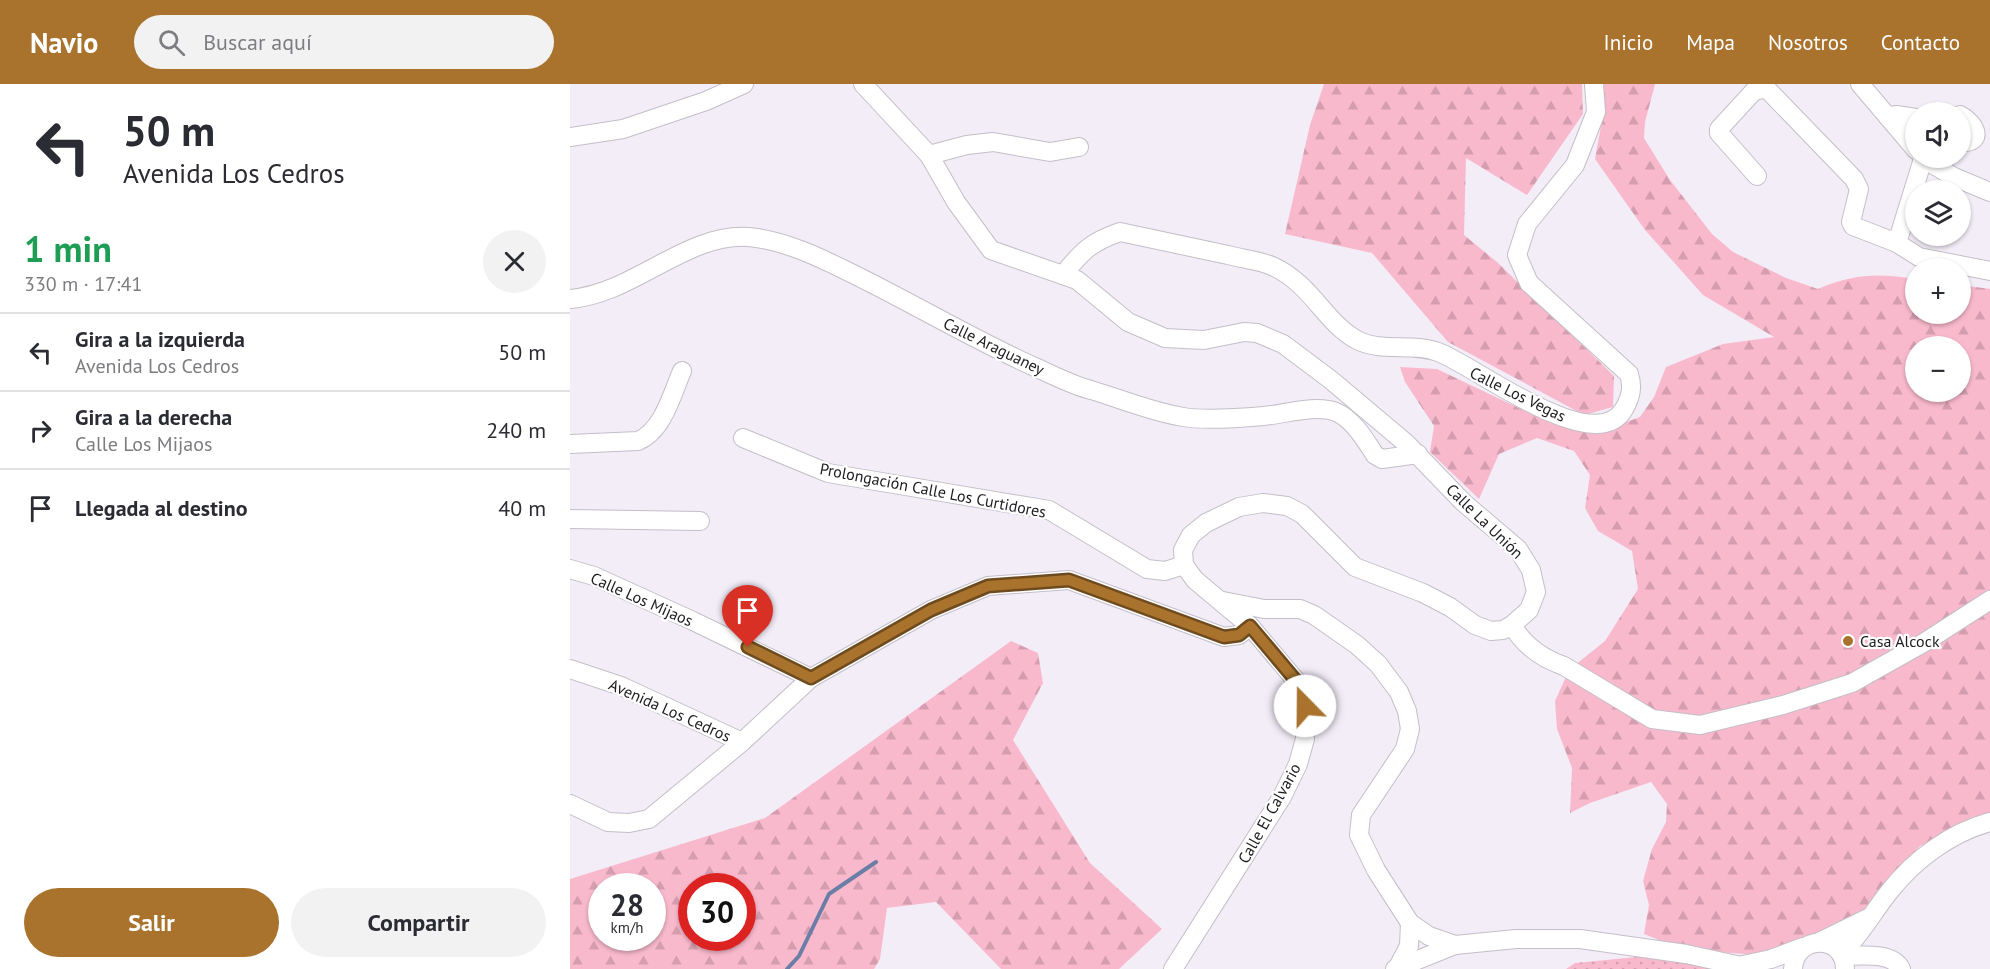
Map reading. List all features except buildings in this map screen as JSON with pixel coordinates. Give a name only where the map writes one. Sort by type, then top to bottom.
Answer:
[{"type":"street","points":[[570,136],[623,129],[706,101],[744,84]]},
{"type":"street","name":"Calle La Unión","points":[[863,84],[929,155],[956,202],[992,250],[1077,280],[1128,322],[1165,338],[1204,340],[1244,333],[1270,337],[1331,380],[1418,454],[1464,503],[1509,539],[1527,561],[1535,581],[1534,600],[1529,610],[1512,625]]},
{"type":"street","name":"Calle Los Vegas","points":[[1063,275],[1077,257],[1096,240],[1120,232],[1268,265],[1299,282],[1355,339],[1369,345],[1439,352],[1491,382],[1577,422],[1596,426],[1607,424],[1622,413],[1629,401],[1632,388],[1629,374],[1529,283],[1517,255],[1527,224],[1575,165],[1596,112],[1594,84]]},
{"type":"street","points":[[1860,84],[1905,137]]},
{"type":"street","points":[[1757,176],[1719,133],[1719,129],[1754,91],[1766,88],[1854,179],[1858,189],[1852,226],[1897,243],[1919,257],[1990,270]]},
{"type":"street","points":[[1888,117],[1905,118]]},
{"type":"street","points":[[1971,122],[1976,130],[1971,140]]},
{"type":"street","points":[[929,155],[968,144],[993,142],[1050,152],[1078,147]]},
{"type":"street","points":[[1897,243],[1917,168]]},
{"type":"street","points":[[1940,168],[1954,177],[1990,192]]},
{"type":"street","name":"Calle Araguaney","points":[[570,299],[586,298],[620,287],[682,254],[716,242],[748,237],[789,246],[831,262],[897,295],[988,346],[1080,387],[1183,417],[1262,416],[1313,410],[1334,411],[1344,416],[1376,455],[1382,459],[1418,454]]},
{"type":"street","points":[[570,444],[638,441],[648,437],[657,427],[682,371]]},
{"type":"street","name":"Prolongación Calle Los Curtidores","points":[[743,438],[828,472],[1049,510],[1146,570],[1165,571],[1184,565]]},
{"type":"street","points":[[1455,945],[1430,936],[1410,923],[1376,870],[1359,835],[1361,815],[1405,749],[1410,729],[1407,711],[1400,692],[1378,664],[1335,628],[1300,609],[1264,609],[1219,599],[1196,580],[1184,565],[1183,550],[1186,542],[1206,523],[1239,507],[1271,503],[1287,506],[1302,514],[1355,567],[1423,593],[1483,629],[1503,630],[1512,625],[1522,642],[1531,649],[1652,719],[1700,725],[1783,705],[1852,682],[1925,642],[1990,600]]},
{"type":"street","points":[[570,519],[700,521]]},
{"type":"street","name":"Calle Los Mijaos","points":[[570,569],[594,576],[654,603],[811,678]]},
{"type":"street","name":"Avenida Los Cedros","points":[[570,669],[621,686],[742,742],[811,678],[931,610],[988,586],[1069,580],[1078,590],[1224,637],[1239,635],[1250,626]]},
{"type":"street","name":"Calle El Calvario","points":[[1173,969],[1282,797],[1298,764],[1305,739],[1305,706],[1298,683],[1250,626],[1219,599]]},
{"type":"street","points":[[1250,626],[1256,613],[1264,609]]},
{"type":"street","points":[[570,804],[608,822],[629,823],[649,819],[742,742]]},
{"type":"street","points":[[1843,960],[1871,916],[1918,860],[1949,840],[1990,822]]},
{"type":"street","points":[[1396,968],[1455,945],[1516,939],[1580,939],[1749,967],[1811,944],[1871,916]]},
{"type":"street","points":[[1396,968],[1409,946],[1410,923]]},
{"type":"street","points":[[1793,969],[1794,959],[1811,944],[1835,947],[1843,960]]},
{"type":"street","points":[[1843,960],[1885,957],[1900,965],[1901,969]]},
{"type":"green space","points":[[1324,84],[1582,84],[1583,114],[1527,195],[1466,158],[1464,235],[1497,262],[1614,376],[1613,407],[1584,415],[1448,342],[1372,253],[1285,234],[1310,125]]},
{"type":"green space","points":[[1604,84],[1655,84],[1645,122],[1644,138],[1670,180],[1712,234],[1733,252],[1786,278],[1818,289],[1843,280],[1866,276],[1905,278],[1905,324],[1971,324],[1971,286],[1990,289],[1990,815],[1920,846],[1864,912],[1831,932],[1760,955],[1716,952],[1664,942],[1644,934],[1649,905],[1643,881],[1652,849],[1666,822],[1667,804],[1651,782],[1590,803],[1570,813],[1572,768],[1557,729],[1555,701],[1569,670],[1605,641],[1638,589],[1632,551],[1598,531],[1585,508],[1590,475],[1574,451],[1537,438],[1499,454],[1479,499],[1430,452],[1434,426],[1405,382],[1400,367],[1437,369],[1523,410],[1593,434],[1640,417],[1654,397],[1666,367],[1723,344],[1774,337],[1703,295],[1645,230],[1595,159],[1602,120]]},
{"type":"green space","points":[[1011,641],[1038,653],[1043,683],[1013,740],[1090,863],[1162,929],[1119,969],[1001,969],[936,902],[887,908],[880,959],[874,969],[570,969],[570,879],[588,873],[588,951],[666,951],[666,873],[589,873],[765,818]]},
{"type":"green space","points":[[1647,956],[1739,969],[1566,969],[1575,963]]},
{"type":"waterway","points":[[787,969],[799,956],[829,894],[876,862]]},
{"type":"place","name":"Casa Alcock","points":[[1848,641]]},
{"type":"route","points":[[748,647],[811,678],[931,610],[988,586],[1069,580],[1224,637],[1232,638],[1250,626],[1298,683],[1305,706]]}]
